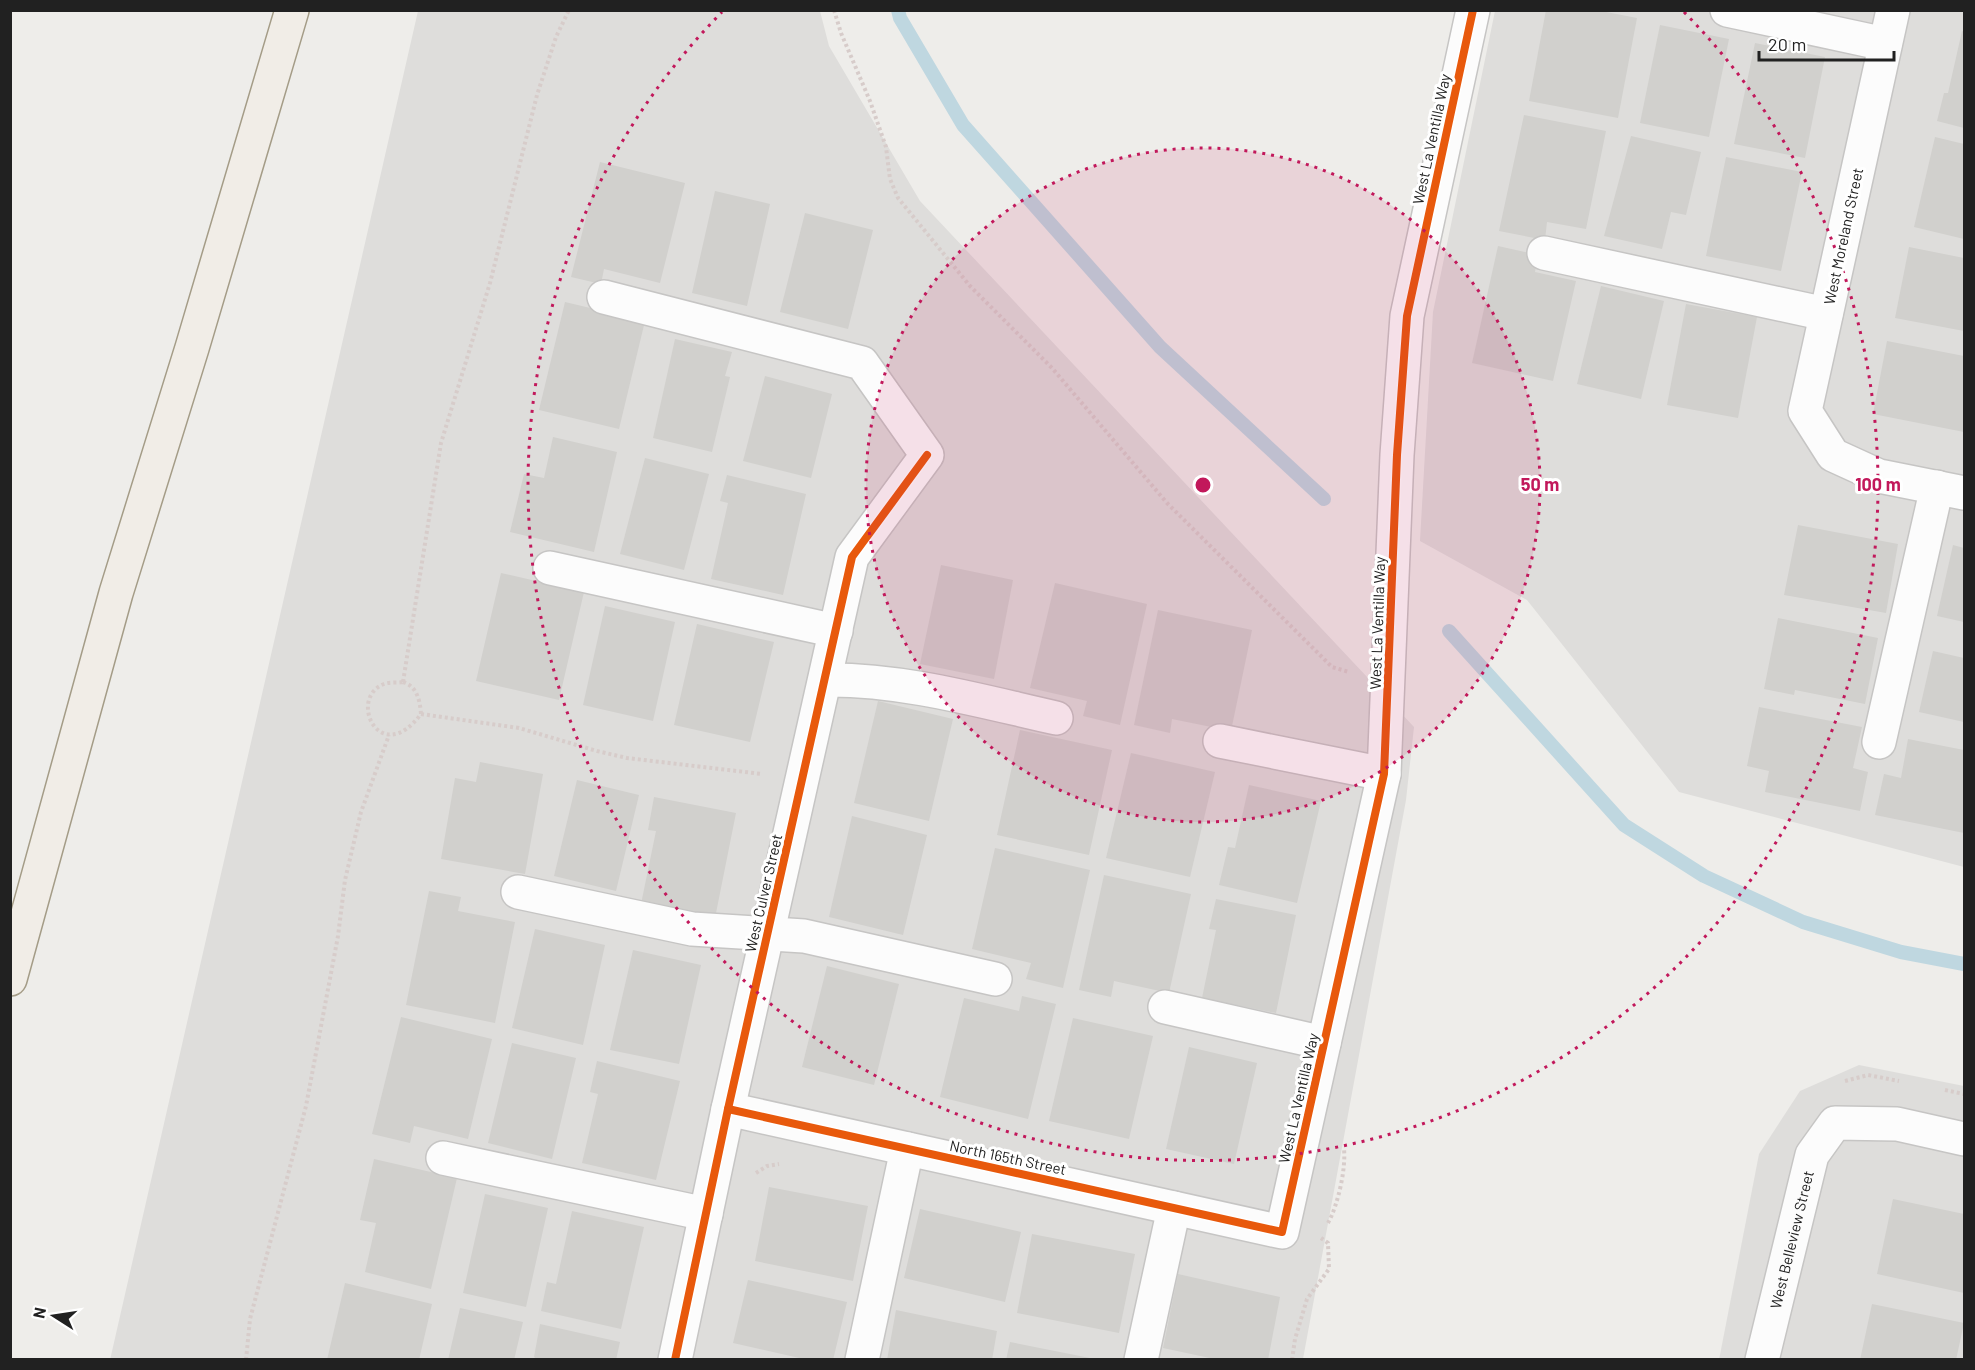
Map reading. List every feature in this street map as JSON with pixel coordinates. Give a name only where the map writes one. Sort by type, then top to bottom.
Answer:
[{"type":"main road","points":[[10,979],[116,593],[192,348],[292,10]]},
{"type":"street","name":"West La Ventilla Way","points":[[1282,1232],[1384,774],[1397,455],[1407,316],[1473,10]]},
{"type":"street","points":[[1727,10],[1885,44]]},
{"type":"street","name":"West Moreland Street","points":[[1893,10],[1805,411],[1833,455],[1879,476],[1951,490]]},
{"type":"street","points":[[1544,253],[1826,314]]},
{"type":"street","name":"West Culver Street","points":[[604,297],[862,363],[927,455],[852,557],[728,1109],[675,1359]]},
{"type":"street","points":[[1879,742],[1951,490]]},
{"type":"street","points":[[550,568],[836,631]]},
{"type":"street","points":[[825,680],[860,680],[936,691],[1056,718]]},
{"type":"street","points":[[1220,741],[1384,774]]},
{"type":"street","points":[[518,892],[692,929],[804,936],[995,979]]},
{"type":"street","points":[[1165,1007],[1324,1043]]},
{"type":"street","name":"North 165th Street","points":[[728,1109],[1282,1232]]},
{"type":"street","name":"West Belleview Street","points":[[1762,1359],[1812,1155],[1835,1124],[1897,1124],[1965,1139]]},
{"type":"street","points":[[862,1359],[907,1149]]},
{"type":"street","points":[[443,1158],[706,1214]]},
{"type":"street","points":[[1141,1359],[1174,1208]]},
{"type":"path","points":[[403,682],[441,443],[490,283],[537,95],[556,38],[569,10]]},
{"type":"path","points":[[834,10],[886,147],[890,179],[898,198],[970,286],[1052,368],[1167,503],[1332,667],[1352,673]]},
{"type":"path","points":[[403,682],[415,691],[420,702],[421,714],[411,727],[402,733],[389,735],[376,729],[368,719],[368,705],[373,692],[384,684],[403,682]]},
{"type":"path","points":[[421,714],[519,728],[627,758],[766,774]]},
{"type":"path","points":[[246,1359],[250,1319],[306,1106],[338,936],[345,880],[361,812],[389,735]]},
{"type":"path","points":[[755,1175],[767,1166],[789,1162]]},
{"type":"path","points":[[1292,1359],[1295,1339],[1307,1299],[1329,1269],[1328,1243],[1320,1236]]},
{"type":"shaded area","points":[[418,11],[820,11],[829,46],[920,201],[1414,727],[1406,800],[1303,1359],[110,1360]]},
{"type":"shaded area","points":[[1495,11],[1964,11],[1964,867],[1679,792],[1527,600],[1420,541],[1433,312]]},
{"type":"shaded area","points":[[1859,1065],[1964,1086],[1964,1359],[1719,1360],[1759,1154],[1800,1091]]},
{"type":"building","points":[[1546,10],[1596,10],[1637,18],[1618,118],[1529,101]]},
{"type":"building","points":[[1660,25],[1729,39],[1709,137],[1640,123]]},
{"type":"building","points":[[1962,31],[1964,32],[1964,128],[1937,121],[1944,93],[1948,93]]},
{"type":"building","points":[[1755,43],[1825,57],[1805,158],[1734,144]]},
{"type":"building","points":[[1524,115],[1606,131],[1586,229],[1547,222],[1545,240],[1499,231]]},
{"type":"building","points":[[1631,136],[1701,152],[1686,215],[1671,212],[1662,249],[1604,236]]},
{"type":"building","points":[[1935,137],[1964,144],[1964,239],[1914,227]]},
{"type":"building","points":[[1726,157],[1802,172],[1781,271],[1706,256]]},
{"type":"building","points":[[600,162],[685,183],[660,283],[604,269],[601,284],[571,277]]},
{"type":"building","points":[[715,191],[770,204],[747,306],[692,293]]},
{"type":"building","points":[[805,213],[873,230],[848,329],[780,312]]},
{"type":"building","points":[[1498,246],[1538,255],[1535,272],[1576,281],[1553,381],[1472,363]]},
{"type":"building","points":[[1909,247],[1964,258],[1964,331],[1895,318]]},
{"type":"building","points":[[1601,286],[1664,301],[1641,399],[1577,384]]},
{"type":"building","points":[[565,302],[645,321],[619,429],[539,410]]},
{"type":"building","points":[[1686,304],[1757,317],[1738,418],[1667,405]]},
{"type":"building","points":[[675,339],[732,352],[725,376],[730,377],[712,452],[653,438]]},
{"type":"building","points":[[1887,341],[1964,356],[1964,432],[1873,414]]},
{"type":"building","points":[[765,376],[832,394],[811,478],[743,461]]},
{"type":"building","points":[[553,437],[617,452],[594,552],[510,532],[524,474],[544,478]]},
{"type":"building","points":[[645,458],[709,474],[684,570],[620,554]]},
{"type":"building","points":[[727,475],[806,494],[783,595],[711,579],[728,503],[720,501]]},
{"type":"building","points":[[1798,525],[1898,544],[1886,613],[1784,595]]},
{"type":"building","points":[[1953,545],[1964,548],[1964,622],[1937,616]]},
{"type":"building","points":[[941,565],[1013,580],[994,679],[920,664]]},
{"type":"building","points":[[501,573],[584,592],[559,700],[476,681]]},
{"type":"building","points":[[1055,583],[1147,604],[1120,725],[1083,716],[1087,701],[1030,688]]},
{"type":"building","points":[[605,606],[675,622],[653,721],[583,705]]},
{"type":"building","points":[[1158,610],[1252,630],[1231,731],[1172,719],[1170,733],[1134,725]]},
{"type":"building","points":[[1778,618],[1878,638],[1865,704],[1795,690],[1794,695],[1764,689]]},
{"type":"building","points":[[697,624],[774,642],[750,742],[674,725]]},
{"type":"building","points":[[1933,651],[1964,658],[1964,722],[1919,712]]},
{"type":"building","points":[[878,701],[953,719],[929,821],[854,803]]},
{"type":"building","points":[[1759,707],[1862,727],[1853,768],[1868,772],[1860,811],[1765,792],[1769,771],[1747,766]]},
{"type":"building","points":[[1020,730],[1112,750],[1089,855],[997,835]]},
{"type":"building","points":[[1908,739],[1964,750],[1964,833],[1875,815],[1884,774],[1901,778]]},
{"type":"building","points":[[1131,753],[1215,772],[1190,877],[1106,858]]},
{"type":"building","points":[[480,762],[543,774],[525,874],[441,859],[455,778],[476,782]]},
{"type":"building","points":[[577,780],[639,795],[616,891],[554,876]]},
{"type":"building","points":[[1249,785],[1321,801],[1297,903],[1219,885],[1228,847],[1235,848]]},
{"type":"building","points":[[654,797],[736,813],[715,918],[641,904],[656,831],[648,830]]},
{"type":"building","points":[[852,816],[927,835],[903,935],[829,917]]},
{"type":"building","points":[[995,848],[1090,870],[1063,988],[1026,979],[1031,963],[972,949]]},
{"type":"building","points":[[1104,875],[1191,894],[1169,993],[1114,981],[1111,997],[1079,990]]},
{"type":"building","points":[[429,891],[461,897],[458,911],[515,922],[495,1023],[406,1005]]},
{"type":"building","points":[[1216,899],[1296,915],[1276,1013],[1202,998],[1216,930],[1209,929]]},
{"type":"building","points":[[535,929],[605,945],[583,1045],[512,1028]]},
{"type":"building","points":[[633,950],[701,965],[679,1064],[610,1050]]},
{"type":"building","points":[[827,966],[899,984],[874,1085],[802,1067]]},
{"type":"building","points":[[1022,996],[1056,1004],[1028,1119],[940,1097],[964,998],[1019,1011]]},
{"type":"building","points":[[401,1017],[492,1039],[468,1139],[414,1126],[410,1143],[372,1134]]},
{"type":"building","points":[[1073,1018],[1153,1036],[1129,1139],[1049,1121]]},
{"type":"building","points":[[512,1043],[576,1058],[552,1159],[488,1143]]},
{"type":"building","points":[[1189,1047],[1257,1063],[1234,1164],[1166,1149]]},
{"type":"building","points":[[597,1061],[680,1081],[656,1180],[582,1163],[598,1094],[590,1092]]},
{"type":"building","points":[[374,1159],[457,1178],[431,1289],[365,1272],[376,1223],[360,1220]]},
{"type":"building","points":[[769,1187],[868,1206],[853,1281],[755,1261]]},
{"type":"building","points":[[485,1194],[548,1208],[526,1307],[463,1293]]},
{"type":"building","points":[[1893,1199],[1964,1214],[1964,1293],[1877,1274]]},
{"type":"building","points":[[920,1209],[1021,1232],[1005,1302],[904,1278]]},
{"type":"building","points":[[572,1211],[644,1227],[621,1329],[541,1311],[547,1282],[556,1284]]},
{"type":"building","points":[[1032,1234],[1135,1254],[1119,1333],[1017,1313]]},
{"type":"building","points":[[1178,1274],[1280,1297],[1268,1360],[1219,1360],[1163,1348]]},
{"type":"building","points":[[748,1280],[847,1302],[833,1360],[808,1360],[733,1343]]},
{"type":"building","points":[[345,1283],[432,1304],[419,1360],[327,1360]]},
{"type":"building","points":[[1872,1304],[1964,1323],[1956,1360],[1860,1360]]},
{"type":"building","points":[[460,1308],[523,1322],[514,1360],[448,1360]]},
{"type":"building","points":[[896,1310],[997,1331],[992,1360],[887,1360]]},
{"type":"building","points":[[540,1324],[620,1342],[616,1360],[538,1360],[534,1357]]},
{"type":"building","points":[[1010,1342],[1090,1358],[1090,1360],[1006,1360]]},
{"type":"waterway","points":[[898,10],[900,18],[963,125],[1160,347],[1324,499]]},
{"type":"waterway","points":[[1449,631],[1624,825],[1704,876],[1803,922],[1901,952],[1964,964]]},
{"type":"cycle path","points":[[728,1109],[1282,1232],[1384,774],[1397,455],[1407,316],[1473,10]]},
{"type":"cycle path","points":[[675,1360],[728,1109],[852,557],[927,455]]}]
